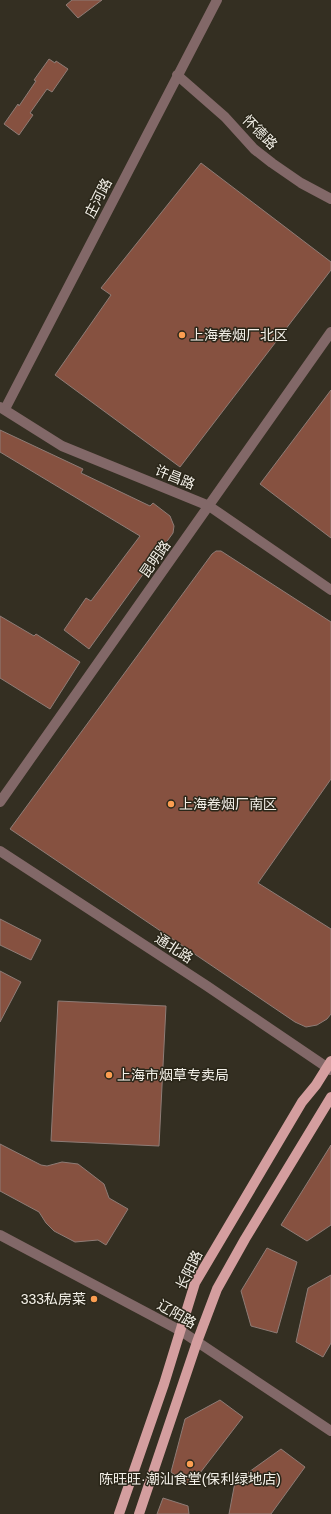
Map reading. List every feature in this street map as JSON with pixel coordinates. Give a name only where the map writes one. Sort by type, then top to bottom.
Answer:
[{"type":"main road","name":"长阳路","points":[[119,1514],[164,1384],[195,1283],[302,1102],[330,1066]]},
{"type":"main road","points":[[139,1514],[197,1342],[220,1283],[331,1097]]},
{"type":"street","name":"庄河路","points":[[3,408],[217,0]]},
{"type":"street","name":"怀德路","points":[[177,75],[225,117],[254,149],[266,159],[300,183],[331,199]]},
{"type":"street","name":"昆明路","points":[[0,802],[331,332]]},
{"type":"street","name":"许昌路","points":[[3,408],[62,446],[209,506],[331,590]]},
{"type":"street","name":"通北路","points":[[0,852],[330,1066]]},
{"type":"street","name":"辽阳路","points":[[0,1235],[181,1331],[331,1431]]},
{"type":"building","points":[[72,0],[102,0],[78,18],[66,5]]},
{"type":"building","points":[[49,59],[55,63],[56,61],[68,69],[52,92],[47,89],[30,113],[33,115],[19,135],[4,124],[18,104],[19,106],[36,81],[34,80]]},
{"type":"building","name":"上海卷烟厂北区","points":[[201,163],[331,262],[331,270],[180,467],[55,375],[111,295],[101,288]]},
{"type":"building","points":[[331,390],[331,538],[260,484]]},
{"type":"building","points":[[0,430],[83,469],[81,473],[150,506],[153,503],[170,516],[174,526],[173,533],[89,649],[64,630],[86,598],[91,601],[140,536],[0,452]]},
{"type":"building","name":"上海卷烟厂南区","points":[[216,551],[221,551],[331,622],[331,779],[258,883],[331,929],[331,1014],[327,1019],[317,1025],[306,1027],[295,1022],[10,829],[212,554]]},
{"type":"building","points":[[0,616],[34,636],[36,634],[80,662],[50,709],[0,678]]},
{"type":"building","points":[[0,919],[41,940],[31,960],[0,945]]},
{"type":"building","points":[[0,971],[21,982],[0,1022]]},
{"type":"building","points":[[58,1001],[166,1006],[159,1146],[51,1141]]},
{"type":"building","points":[[0,1144],[41,1165],[47,1166],[62,1162],[78,1164],[104,1184],[109,1198],[128,1209],[106,1245],[98,1240],[75,1242],[54,1231],[46,1223],[39,1212],[0,1191]]},
{"type":"building","points":[[331,1145],[331,1225],[307,1241],[281,1225]]},
{"type":"building","points":[[267,1248],[297,1262],[277,1333],[251,1326],[241,1291]]},
{"type":"building","points":[[331,1275],[331,1343],[323,1357],[296,1342],[308,1288]]},
{"type":"building","points":[[220,1400],[243,1417],[190,1486],[171,1472],[185,1419]]},
{"type":"building","points":[[281,1449],[305,1467],[271,1514],[229,1514],[235,1482]]},
{"type":"building","points":[[163,1498],[188,1506],[189,1514],[157,1514]]},
{"type":"place","name":"上海卷烟厂北区","points":[[182,335]]},
{"type":"place","name":"上海卷烟厂南区","points":[[171,804]]},
{"type":"place","name":"上海市烟草专卖局","points":[[109,1075]]},
{"type":"place","name":"333私房菜","points":[[94,1299]]},
{"type":"place","name":"陈旺旺·潮汕食堂(保利绿地店)","points":[[190,1464]]}]
